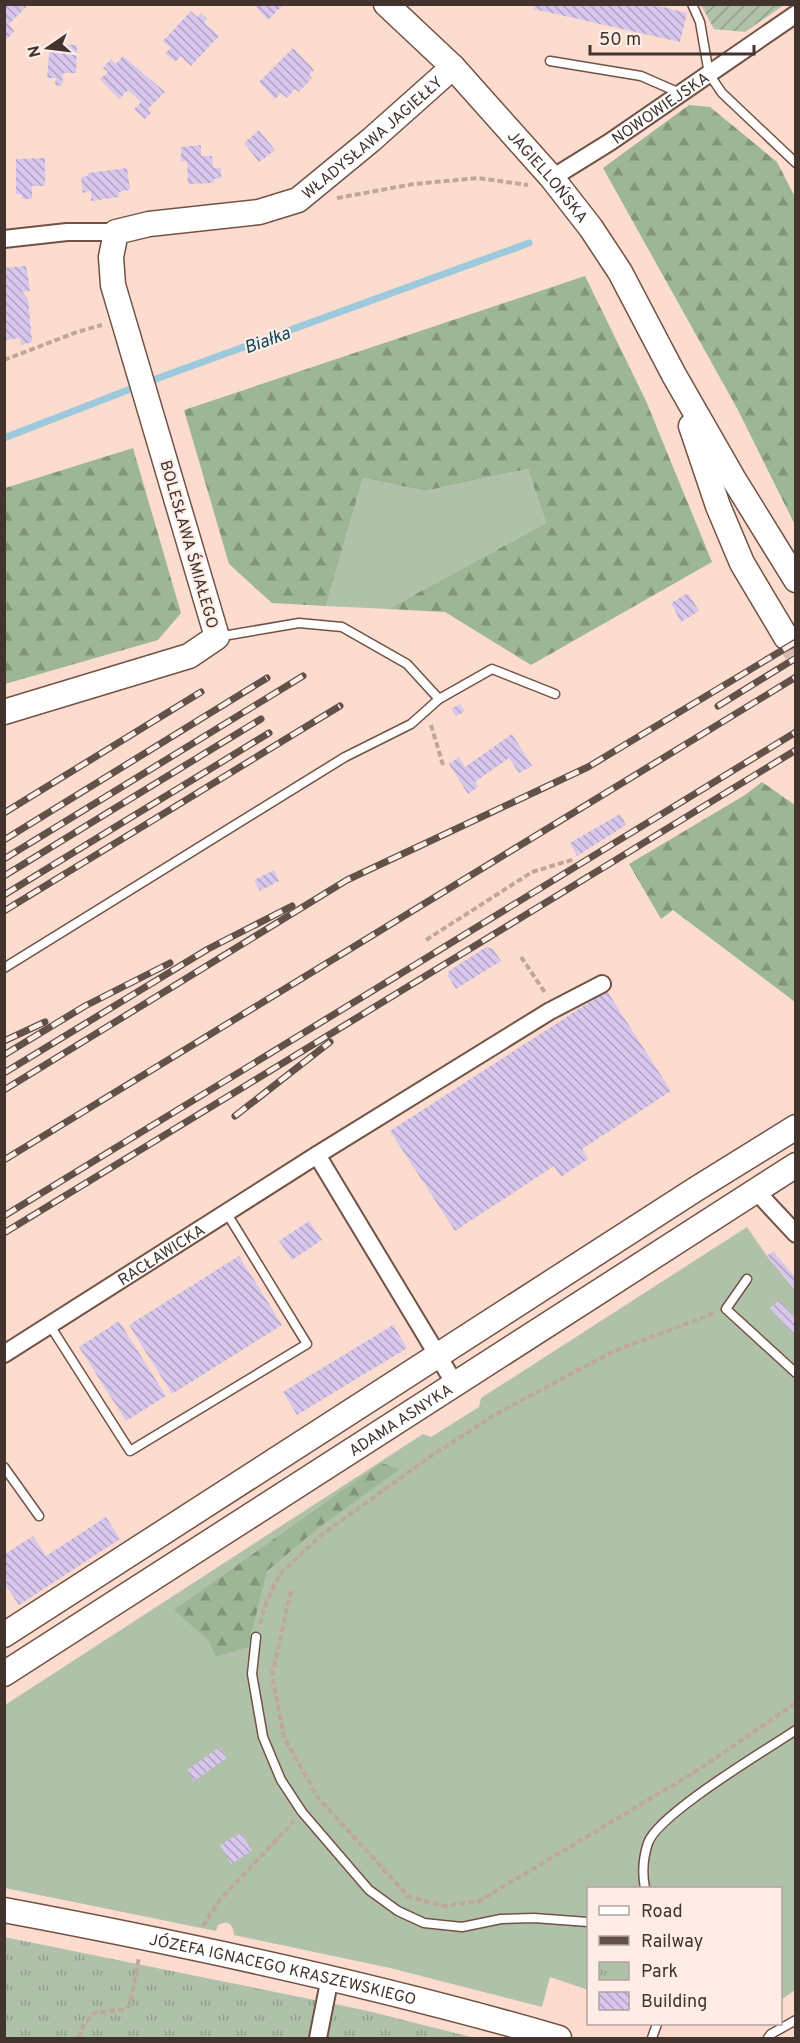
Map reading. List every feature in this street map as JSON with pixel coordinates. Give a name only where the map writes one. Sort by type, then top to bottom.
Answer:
[{"type":"street","name":"JAGIELLOŃSKA","points":[[386,4],[453,67],[552,178],[591,228],[620,272],[674,375],[795,580]]},
{"type":"street","name":"NOWOWIEJSKA","points":[[552,178],[795,14]]},
{"type":"street","name":"WŁADYSŁAWA JAGIEŁŁY","points":[[4,239],[67,232],[116,232],[149,224],[259,212],[298,200],[453,67]]},
{"type":"street","name":"BOLESŁAWA ŚMIAŁEGO","points":[[4,712],[189,656],[217,637],[113,285],[111,257],[116,232]]},
{"type":"street","name":"JAGIELLOŃSKA","points":[[674,375],[718,506],[742,563],[786,637]]},
{"type":"street","name":"RACŁAWICKA","points":[[4,1354],[317,1155],[555,1008],[602,984]]},
{"type":"street","name":"ADAMA ASNYKA","points":[[4,1635],[795,1127]]},
{"type":"street","points":[[317,1155],[455,1384]]},
{"type":"street","name":"ADAMA ASNYKA","points":[[4,1674],[795,1165]]},
{"type":"street","points":[[756,1191],[795,1234]]},
{"type":"street","name":"JÓZEFA IGNACEGO KRASZEWSKIEGO","points":[[4,1910],[330,1977],[560,2038]]},
{"type":"street","points":[[318,2038],[330,1977]]},
{"type":"lane","points":[[692,4],[700,22],[709,74],[722,93],[795,163]]},
{"type":"lane","points":[[550,61],[640,76],[680,93]]},
{"type":"lane","points":[[217,637],[299,623],[342,627],[406,664],[439,699]]},
{"type":"lane","points":[[4,968],[345,757],[411,724],[439,699],[492,669],[555,694]]},
{"type":"lane","points":[[50,1324],[130,1451],[307,1344],[226,1212]]},
{"type":"lane","points":[[747,1279],[726,1309],[795,1373]]},
{"type":"lane","points":[[4,1467],[39,1516]]},
{"type":"lane","points":[[256,1637],[252,1674],[264,1737],[281,1779],[302,1812],[369,1890],[398,1911],[424,1923],[462,1927],[501,1919],[534,1918],[587,1922]]},
{"type":"lane","points":[[645,1887],[642,1871],[649,1840],[673,1813],[795,1730]]},
{"type":"lane","points":[[768,2038],[795,2020]]},
{"type":"path","points":[[322,181],[336,198],[425,183],[478,178],[530,185],[552,178]]},
{"type":"path","points":[[4,360],[76,332],[123,319]]},
{"type":"path","points":[[439,699],[428,715],[443,765]]},
{"type":"path","points":[[426,940],[532,872],[574,859]]},
{"type":"path","points":[[521,957],[555,1008]]},
{"type":"path","points":[[256,1637],[266,1603],[280,1574],[320,1536],[431,1456],[498,1413],[614,1351],[726,1309]]},
{"type":"path","points":[[291,1591],[272,1675],[284,1737],[318,1798],[409,1897],[445,1906],[479,1901],[695,1772],[795,1703]]},
{"type":"path","points":[[192,1948],[219,1902],[302,1812]]},
{"type":"path","points":[[79,2038],[82,2026],[94,2013],[126,2009],[130,2005],[143,1938]]},
{"type":"green space","points":[[701,5],[784,5],[745,32],[714,29]]},
{"type":"green space","points":[[689,105],[710,107],[777,162],[795,197],[795,525],[738,410],[603,168]]},
{"type":"green space","points":[[585,276],[646,401],[712,562],[531,665],[445,612],[388,609],[546,523],[528,469],[425,491],[363,478],[326,606],[272,603],[229,564],[184,410]]},
{"type":"green space","points":[[133,448],[181,613],[158,640],[5,684],[5,488]]},
{"type":"green space","points":[[528,469],[546,523],[388,609],[326,606],[363,478],[425,491]]},
{"type":"green space","points":[[762,782],[795,805],[795,1002],[673,910],[661,919],[629,864],[745,795]]},
{"type":"green space","points":[[747,1227],[795,1290],[795,1990],[782,1999],[782,1887],[587,1887],[587,1990],[550,1977],[542,2007],[390,1968],[234,1935],[231,1925],[227,1923],[218,1925],[216,1931],[5,1888],[5,1705],[423,1434],[431,1437],[479,1407],[481,1398]]},
{"type":"green space","points":[[381,1463],[400,1469],[322,1525],[267,1571],[248,1647],[216,1657],[208,1640],[174,1610]]},
{"type":"green space","points":[[4,1937],[364,2010],[475,2038],[5,2038]]},
{"type":"building","points":[[253,4],[284,4],[268,20]]},
{"type":"building","points":[[535,4],[651,4],[687,13],[680,42],[534,9]]},
{"type":"building","points":[[4,5],[28,5],[9,24],[14,31],[4,42]]},
{"type":"building","points":[[191,11],[197,17],[201,13],[207,19],[204,23],[219,36],[191,66],[181,56],[175,62],[165,53],[171,48],[163,41]]},
{"type":"building","points":[[50,44],[77,45],[76,73],[63,73],[62,86],[55,85],[56,78],[47,78]]},
{"type":"building","points":[[293,48],[314,70],[309,75],[312,78],[299,92],[295,89],[287,98],[281,93],[275,99],[259,82]]},
{"type":"building","points":[[123,56],[165,92],[148,109],[151,113],[145,119],[134,109],[141,102],[128,90],[119,99],[100,79],[108,72],[103,68],[111,59],[116,64]]},
{"type":"building","points":[[259,130],[275,150],[259,162],[244,143]]},
{"type":"building","points":[[201,145],[201,156],[212,156],[213,168],[221,168],[221,178],[214,179],[213,183],[188,184],[187,161],[181,161],[181,147]]},
{"type":"building","points":[[45,158],[45,186],[32,186],[32,199],[22,199],[21,194],[16,194],[16,159]]},
{"type":"building","points":[[127,168],[130,190],[119,192],[119,197],[91,201],[91,191],[83,193],[81,177],[88,176],[88,173]]},
{"type":"building","points":[[26,266],[30,291],[22,292],[28,299],[32,342],[21,345],[20,338],[5,340],[4,268]]},
{"type":"building","points":[[688,593],[699,611],[681,622],[671,603]]},
{"type":"building","points":[[460,704],[465,711],[456,716],[451,709]]},
{"type":"building","points":[[512,734],[532,766],[519,773],[509,758],[475,782],[478,787],[468,794],[449,764],[459,757],[465,767]]},
{"type":"building","points":[[620,814],[626,825],[577,856],[570,843]]},
{"type":"building","points":[[274,870],[279,881],[260,891],[254,880]]},
{"type":"building","points":[[486,947],[493,949],[501,961],[456,989],[448,976],[449,971]]},
{"type":"building","points":[[607,991],[671,1091],[582,1149],[588,1159],[561,1177],[554,1166],[455,1231],[390,1131]]},
{"type":"building","points":[[309,1221],[322,1240],[292,1260],[279,1241]]},
{"type":"building","points":[[773,1251],[796,1278],[796,1290],[767,1256]]},
{"type":"building","points":[[239,1256],[282,1325],[172,1394],[129,1325]]},
{"type":"building","points":[[779,1300],[796,1319],[796,1337],[770,1308]]},
{"type":"building","points":[[119,1321],[166,1396],[126,1421],[79,1347]]},
{"type":"building","points":[[393,1325],[407,1348],[297,1415],[283,1392]]},
{"type":"building","points":[[106,1517],[120,1539],[19,1605],[4,1583],[7,1581],[5,1554],[33,1536],[46,1556]]},
{"type":"building","points":[[220,1747],[227,1758],[194,1781],[187,1770]]},
{"type":"building","points":[[241,1833],[252,1851],[231,1864],[220,1845]]},
{"type":"waterway","name":"Białka","points":[[4,438],[164,376],[529,243]]},
{"type":"tunnel","points":[[786,637],[796,653]]},
{"type":"railway","points":[[4,1090],[347,880],[588,767],[796,642]]},
{"type":"railway","points":[[718,706],[796,658]]},
{"type":"railway","points":[[4,859],[303,676]]},
{"type":"railway","points":[[4,1160],[796,677]]},
{"type":"railway","points":[[4,840],[267,678]]},
{"type":"railway","points":[[4,813],[201,692]]},
{"type":"railway","points":[[4,911],[340,706]]},
{"type":"railway","points":[[4,876],[261,719]]},
{"type":"railway","points":[[4,1216],[796,732]]},
{"type":"railway","points":[[4,895],[269,733]]},
{"type":"railway","points":[[4,1233],[796,750]]},
{"type":"railway","points":[[4,1073],[208,949],[292,906]]},
{"type":"railway","points":[[4,1055],[85,1006],[170,963]]},
{"type":"railway","points":[[4,1041],[45,1022]]},
{"type":"railway","points":[[235,1116],[330,1042]]}]
